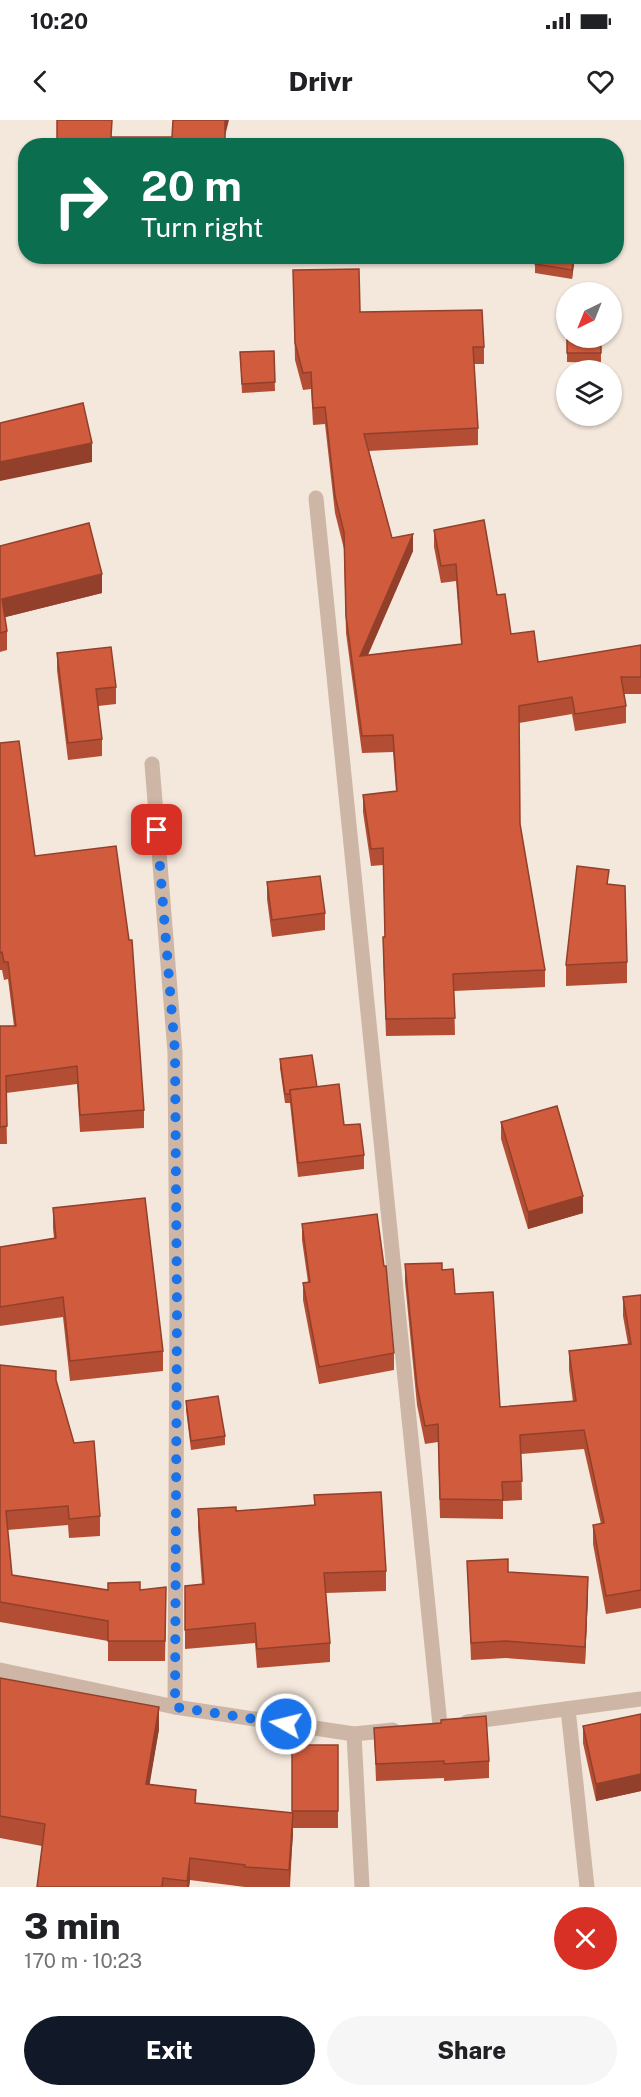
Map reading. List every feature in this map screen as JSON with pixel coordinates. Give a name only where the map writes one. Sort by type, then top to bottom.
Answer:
[{"type":"street","points":[[316,498],[434,1726],[641,1699]]},
{"type":"street","points":[[152,764],[175,1052],[177,1310],[175,1707]]},
{"type":"street","points":[[0,1670],[175,1707],[354,1734],[407,1729]]},
{"type":"street","points":[[568,1709],[587,1887]]},
{"type":"street","points":[[354,1734],[362,1887]]},
{"type":"building","points":[[57,120],[112,120],[111,137],[172,137],[173,120],[225,120],[225,138],[57,138]]},
{"type":"building","points":[[535,264],[573,264],[572,270]]},
{"type":"building","points":[[359,269],[360,312],[482,310],[484,347],[473,347],[478,428],[364,434],[392,538],[413,534],[360,656],[462,644],[456,564],[441,566],[434,530],[484,520],[497,595],[505,594],[511,634],[534,631],[538,662],[641,645],[641,677],[621,677],[626,706],[575,714],[572,697],[519,706],[520,824],[545,970],[453,974],[455,1018],[386,1019],[383,848],[371,849],[363,795],[397,791],[393,735],[362,736],[346,616],[344,532],[335,496],[325,407],[313,408],[311,372],[303,373],[295,343],[293,270]]},
{"type":"building","points":[[567,348],[601,348],[601,353],[567,353]]},
{"type":"building","points":[[274,351],[275,382],[242,384],[240,352]]},
{"type":"building","points":[[83,403],[92,443],[0,462],[0,423]]},
{"type":"building","points":[[89,523],[102,574],[2,599],[7,631],[0,633],[0,546]]},
{"type":"building","points":[[111,647],[116,687],[96,689],[102,739],[68,743],[57,653]]},
{"type":"building","points":[[19,741],[35,856],[116,846],[129,940],[132,940],[144,1110],[80,1115],[77,1066],[6,1076],[7,1126],[0,1127],[0,1026],[16,1026],[8,962],[4,962],[2,952],[0,953],[0,743]]},
{"type":"building","points":[[577,866],[609,870],[607,884],[625,886],[627,962],[566,965]]},
{"type":"building","points":[[320,876],[325,913],[272,920],[267,882]]},
{"type":"building","points":[[312,1055],[317,1087],[290,1090],[290,1094],[285,1094],[280,1059]]},
{"type":"building","points":[[339,1084],[344,1125],[360,1124],[364,1155],[298,1163],[290,1090]]},
{"type":"building","points":[[557,1106],[583,1196],[528,1212],[501,1122]]},
{"type":"building","points":[[145,1198],[163,1351],[70,1361],[63,1297],[0,1307],[0,1247],[56,1238],[53,1208]]},
{"type":"building","points":[[377,1214],[384,1266],[386,1266],[394,1353],[319,1367],[303,1283],[310,1282],[302,1224]]},
{"type":"building","points":[[442,1263],[442,1270],[453,1269],[455,1294],[493,1292],[500,1407],[576,1401],[569,1351],[631,1344],[623,1297],[641,1295],[641,1590],[606,1596],[593,1525],[604,1523],[584,1430],[520,1435],[522,1481],[502,1482],[503,1500],[440,1499],[438,1424],[425,1426],[417,1386],[405,1264]]},
{"type":"building","points":[[0,1365],[56,1371],[56,1380],[74,1443],[94,1441],[100,1516],[69,1519],[68,1506],[6,1511],[12,1575],[108,1590],[108,1583],[140,1582],[140,1590],[166,1587],[165,1641],[108,1641],[108,1621],[0,1602]]},
{"type":"building","points":[[218,1396],[225,1436],[191,1441],[186,1401]]},
{"type":"building","points":[[381,1492],[386,1571],[324,1573],[330,1643],[257,1649],[255,1623],[185,1630],[185,1586],[204,1584],[198,1509],[236,1507],[236,1511],[315,1505],[314,1495]]},
{"type":"building","points":[[508,1559],[508,1572],[588,1577],[585,1647],[506,1641],[471,1643],[467,1561]]},
{"type":"building","points":[[0,1678],[159,1707],[146,1784],[196,1790],[195,1803],[293,1813],[289,1870],[245,1867],[245,1865],[190,1858],[187,1881],[163,1878],[162,1887],[37,1887],[45,1824],[0,1816]]},
{"type":"building","points":[[641,1714],[641,1774],[596,1784],[583,1726]]},
{"type":"building","points":[[486,1716],[489,1761],[444,1764],[444,1761],[376,1764],[374,1728],[441,1723],[441,1720]]},
{"type":"building","points":[[292,1745],[338,1745],[338,1811],[292,1811]]},
{"type":"route","points":[[157,830],[175,1052],[177,1310],[175,1707],[286,1724]]}]
